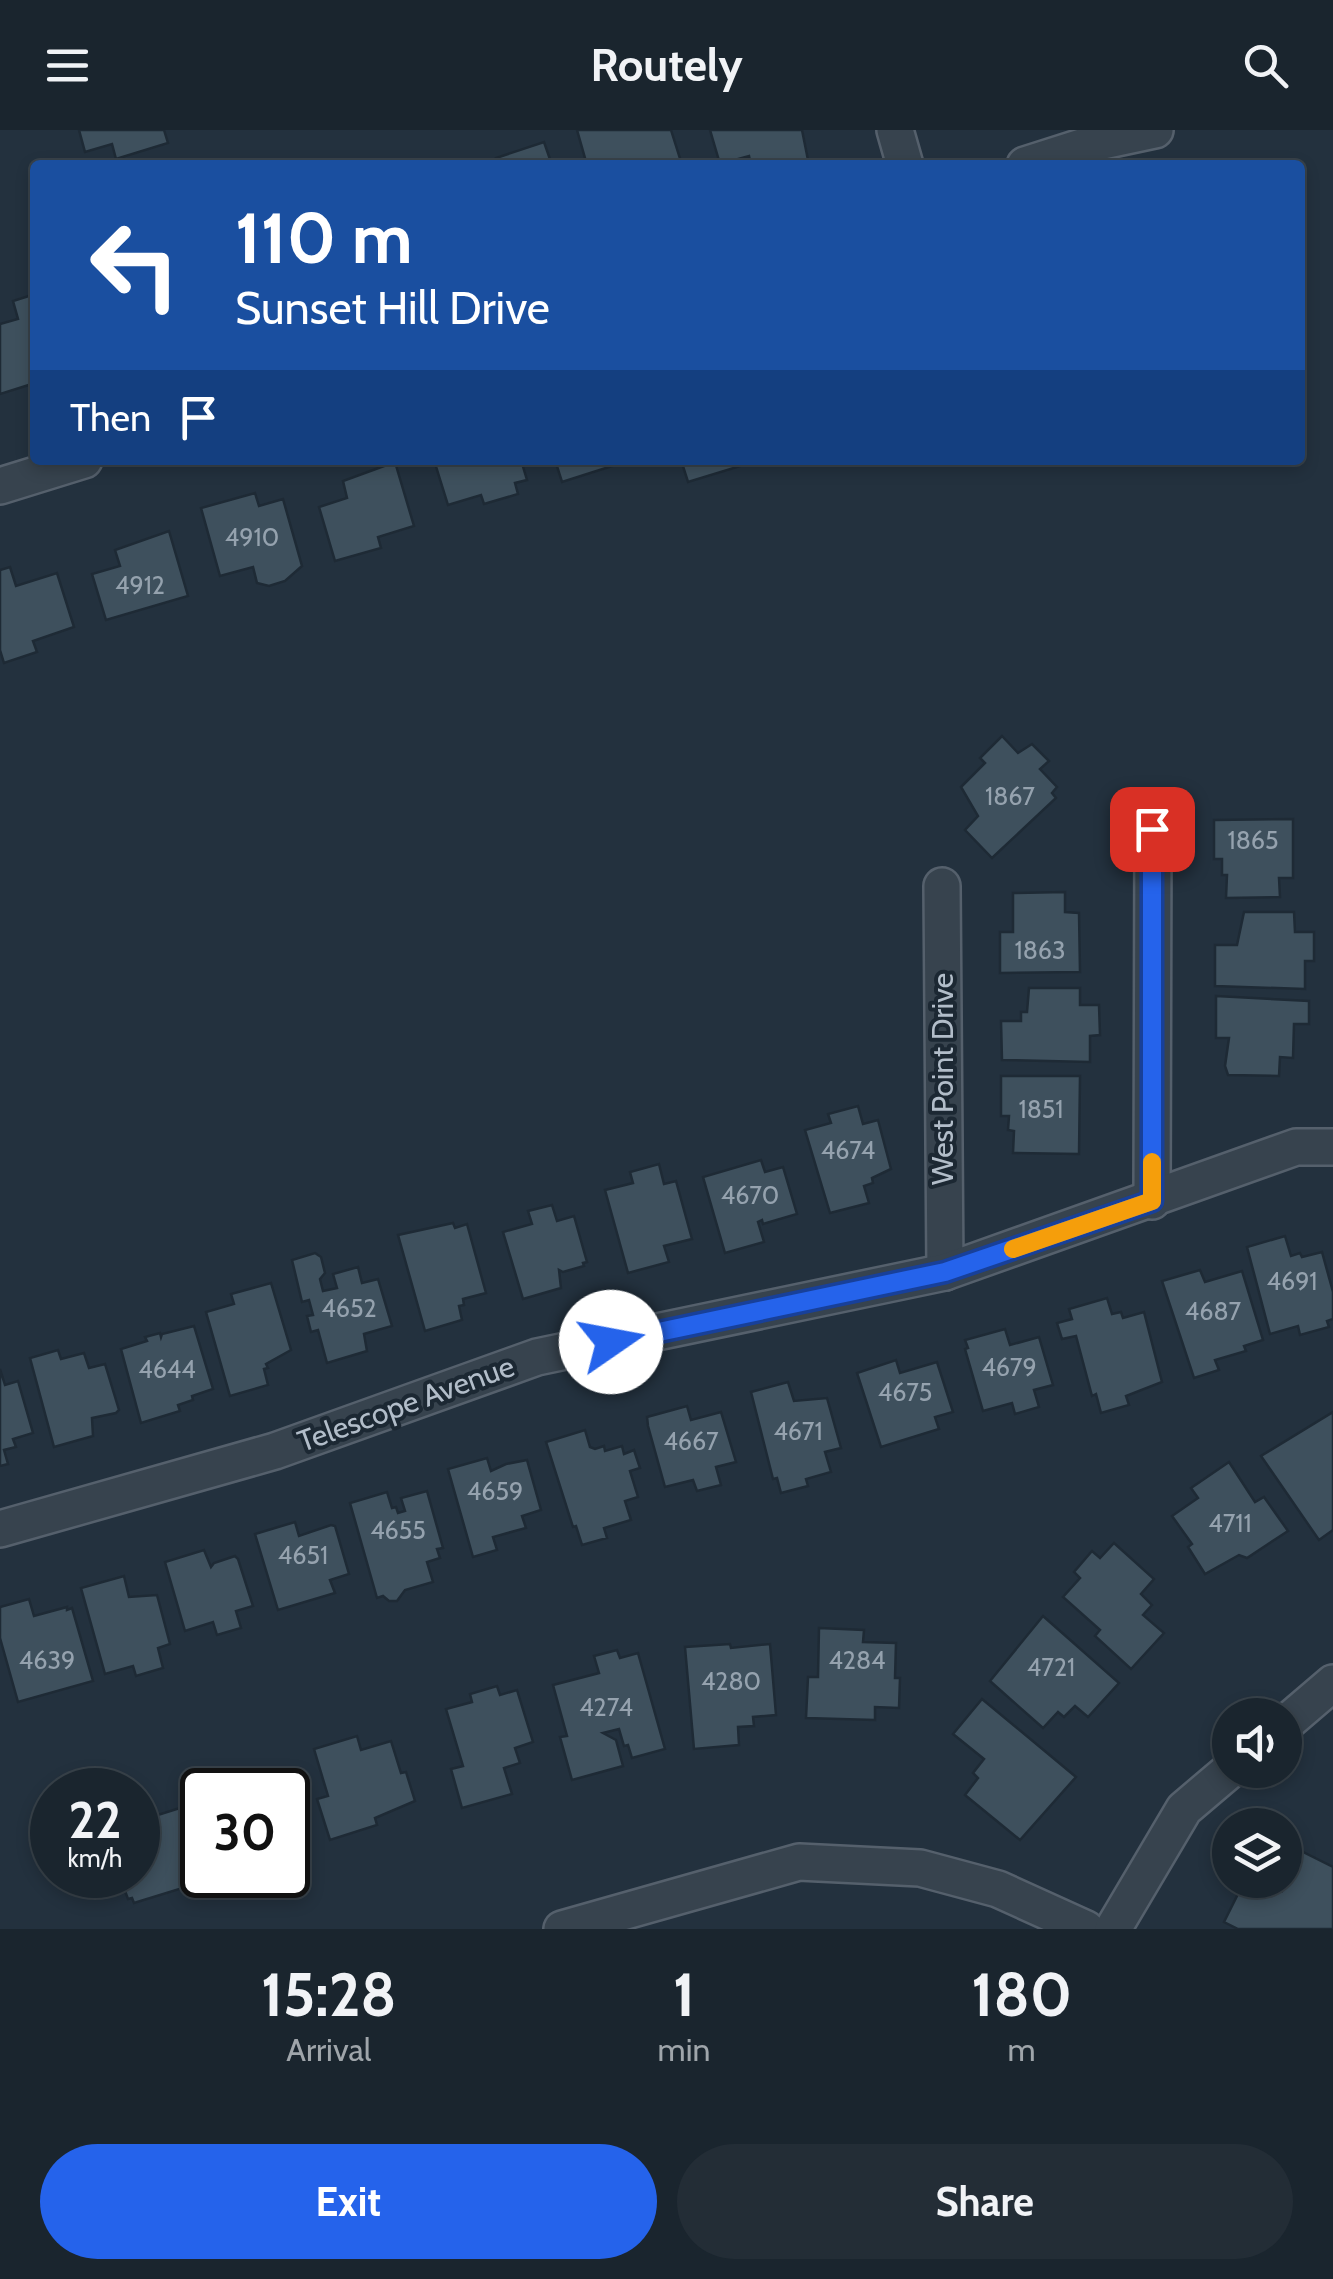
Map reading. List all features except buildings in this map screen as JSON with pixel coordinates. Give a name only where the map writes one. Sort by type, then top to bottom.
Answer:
[{"type":"street","points":[[895,130],[904,160]]},
{"type":"street","points":[[1041,160],[1155,130]]},
{"type":"street","points":[[0,486],[68,465]]},
{"type":"street","points":[[1152,829],[1152,1201]]},
{"type":"street","name":"West Point Drive","points":[[942,886],[945,1272]]},
{"type":"street","name":"Telescope Avenue","points":[[0,1529],[275,1451],[537,1357],[945,1272],[1296,1148],[1333,1146]]},
{"type":"street","points":[[1302,1709],[1333,1683]]},
{"type":"street","points":[[1113,1929],[1184,1809],[1212,1785]]},
{"type":"street","points":[[562,1929],[799,1862],[920,1868],[998,1889],[1086,1929]]},
{"type":"slow traffic","points":[[1013,1249],[1152,1201],[1152,1162]]},
{"type":"route","points":[[611,1342],[945,1272],[1152,1201],[1152,829]]}]
